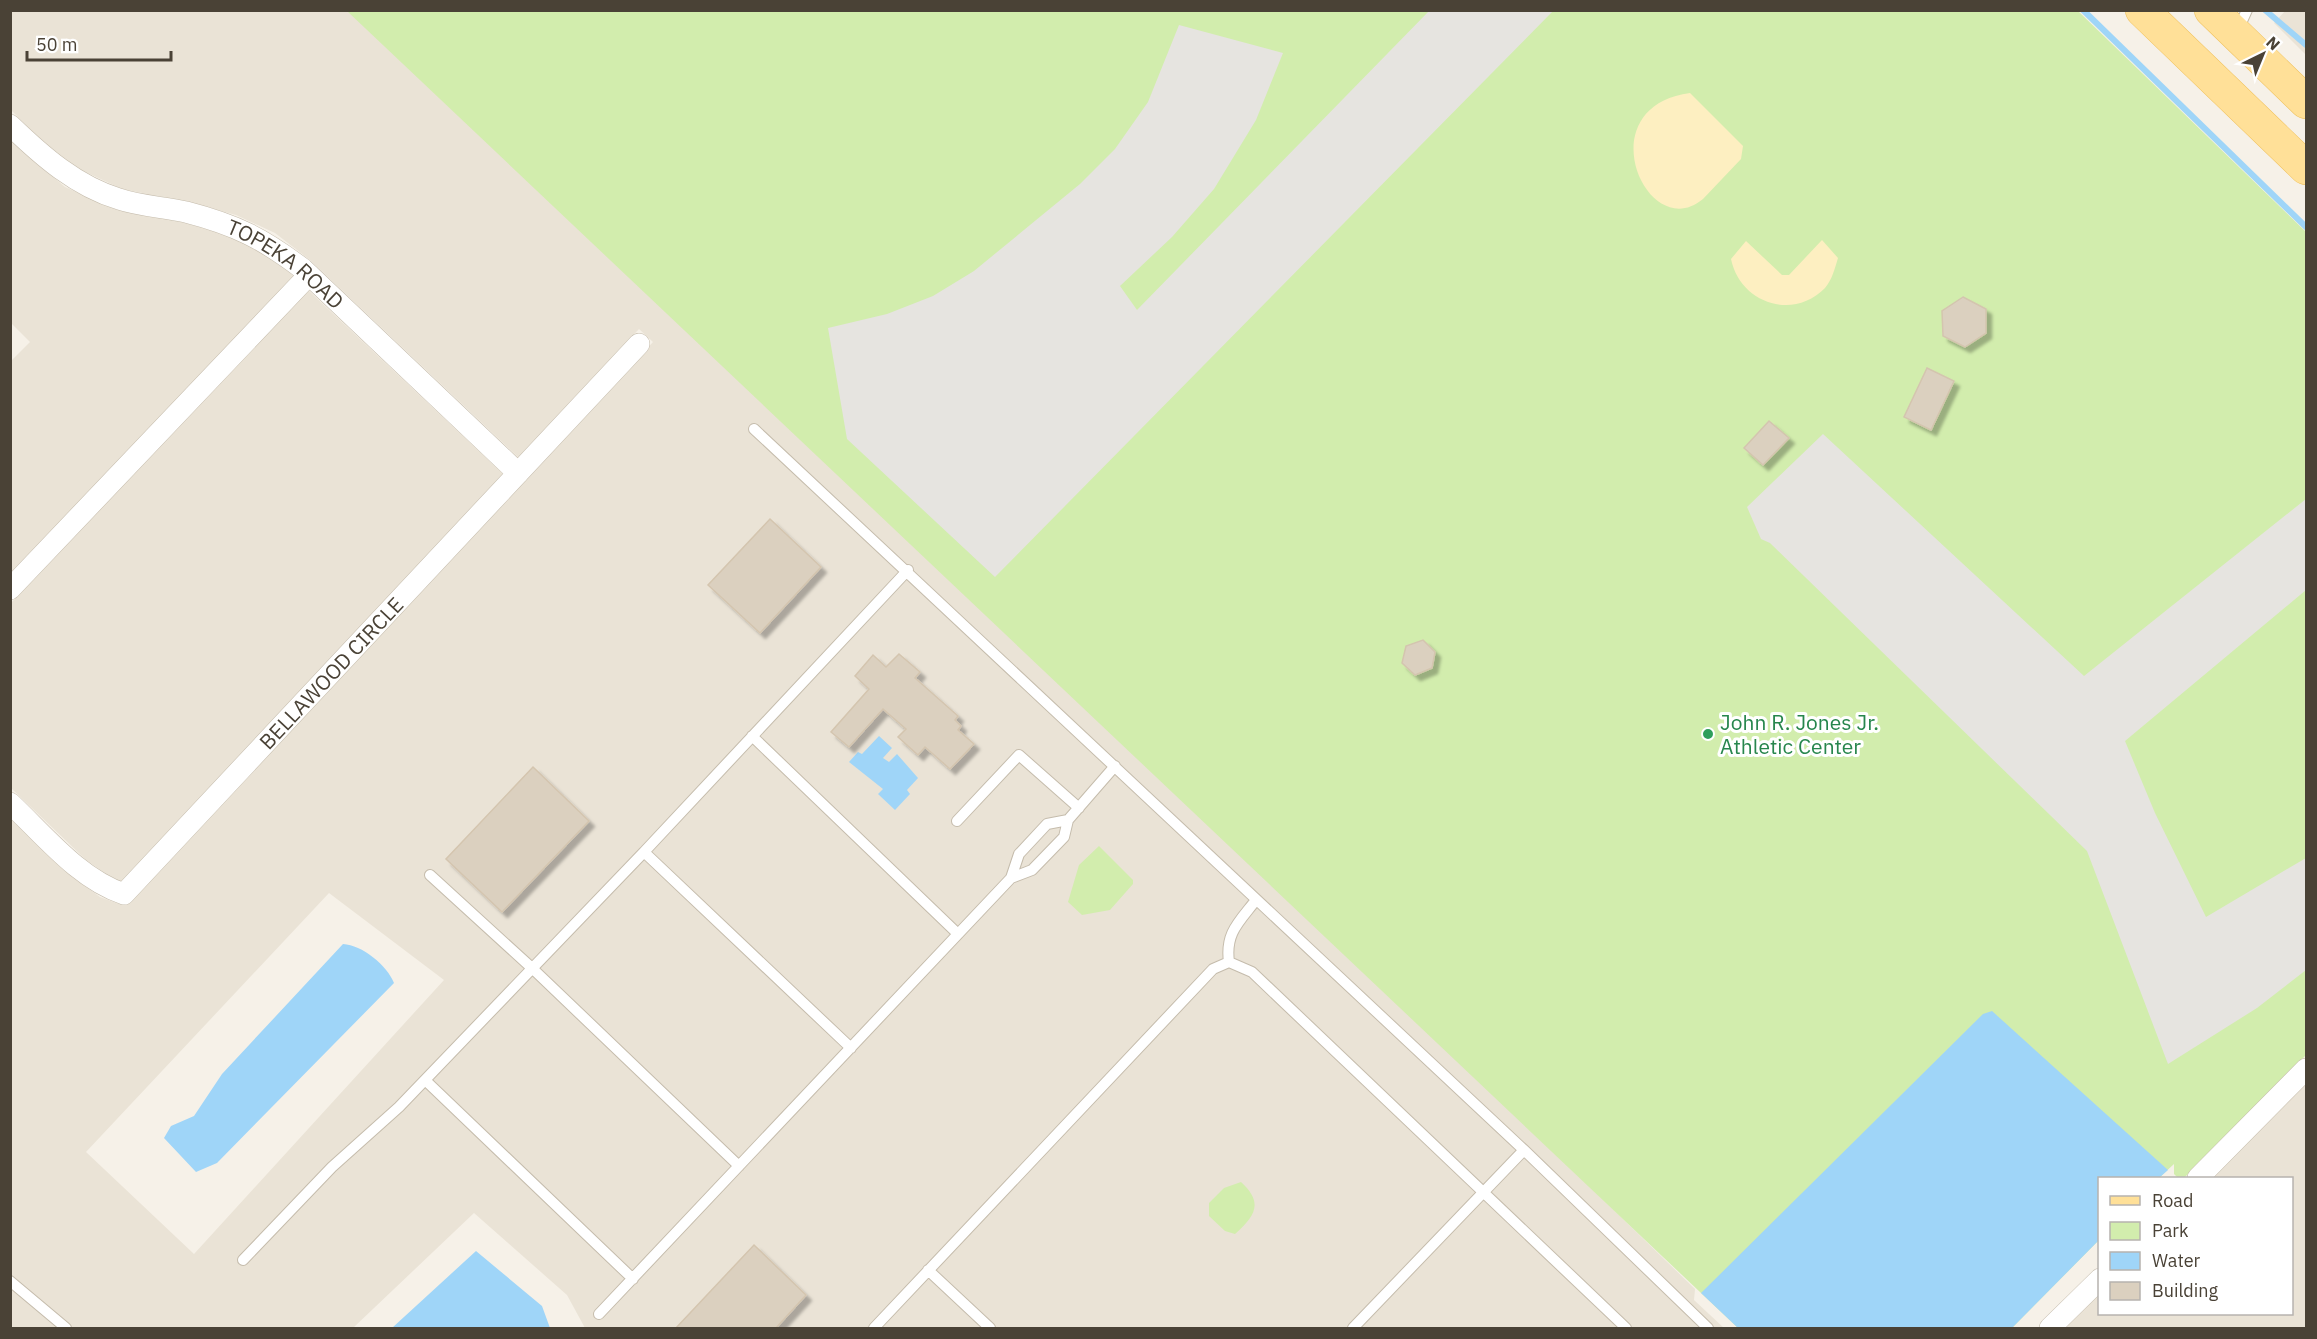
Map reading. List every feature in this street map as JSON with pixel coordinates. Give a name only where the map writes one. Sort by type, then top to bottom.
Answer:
[{"type":"main road","points":[[2142,10],[2307,168]]},
{"type":"main road","points":[[2187,10],[2206,28],[2242,22]]},
{"type":"main road","points":[[2211,10],[2242,22],[2307,83]]},
{"type":"main road","points":[[2242,22],[2307,102]]},
{"type":"street","name":"TOPEKA ROAD","points":[[10,125],[70,177],[118,199],[185,212],[231,225],[268,242],[309,274],[518,473]]},
{"type":"street","points":[[10,589],[309,274]]},
{"type":"street","name":"BELLAWOOD CIRCLE","points":[[10,803],[78,867],[107,889],[124,894],[639,344]]},
{"type":"street","points":[[2200,1177],[2307,1069]]},
{"type":"street","points":[[2050,1329],[2098,1280]]},
{"type":"lane","points":[[754,429],[908,570],[1524,1150],[1708,1329]]},
{"type":"lane","points":[[243,1260],[332,1167],[399,1107],[533,969],[908,570]]},
{"type":"lane","points":[[752,736],[958,934]]},
{"type":"lane","points":[[957,821],[1019,755],[1079,808]]},
{"type":"lane","points":[[1011,878],[1032,870],[1064,837],[1068,820],[1114,766]]},
{"type":"lane","points":[[599,1314],[1011,878],[1019,854],[1047,824],[1068,820]]},
{"type":"lane","points":[[644,852],[851,1048]]},
{"type":"lane","points":[[430,875],[533,969],[739,1166]]},
{"type":"lane","points":[[1229,962],[1226,945],[1232,931],[1256,900]]},
{"type":"lane","points":[[874,1329],[1213,969],[1229,962],[1252,972],[1626,1329]]},
{"type":"lane","points":[[424,1080],[633,1279]]},
{"type":"lane","points":[[1353,1329],[1524,1150]]},
{"type":"lane","points":[[928,1270],[990,1329]]},
{"type":"lane","points":[[10,1281],[66,1329]]},
{"type":"shaded area","points":[[1430,10],[1553,11],[995,577],[847,439],[828,328],[887,314],[933,296],[974,271],[1080,184],[1115,149],[1148,102],[1179,25],[1283,53],[1256,120],[1214,189],[1172,237],[1120,286],[1137,310]]},
{"type":"shaded area","points":[[11,11],[369,11],[686,309],[1695,1289],[1694,1300],[1724,1328],[585,1328],[567,1295],[474,1213],[353,1328],[11,1328],[10,818],[70,875],[100,897],[119,904],[131,901],[653,342],[639,329],[519,458],[310,260],[275,233],[236,215],[188,202],[122,189],[77,168],[41,140],[11,110]],"holes":[[[329,893],[444,980],[194,1254],[86,1152]]]},
{"type":"shaded area","points":[[2285,11],[2306,11],[2306,55],[2274,23]]},
{"type":"shaded area","points":[[11,141],[65,187],[115,209],[181,222],[227,235],[261,251],[294,276],[11,576],[10,362],[30,342],[11,323]]},
{"type":"shaded area","points":[[308,290],[503,474],[122,882],[113,879],[85,859],[11,788],[10,604]]},
{"type":"shaded area","points":[[1823,434],[2084,676],[2306,499],[2306,590],[2125,741],[2155,813],[2206,917],[2306,858],[2306,970],[2257,1008],[2168,1064],[2087,851],[1770,543],[1761,539],[1747,507]]},
{"type":"shaded area","points":[[2306,1082],[2306,1328],[2064,1328],[2098,1293],[2098,1315],[2293,1315],[2293,1177],[2212,1177]]},
{"type":"green space","name":"John R. Jones Jr. Athletic Center","points":[[347,11],[2078,11],[2306,232],[2306,1055],[2185,1177],[2177,1177],[2174,1174],[2174,1164],[2160,1177],[2098,1177],[2098,1241],[2012,1328],[1738,1328]]},
{"type":"green space","points":[[1099,846],[1133,880],[1133,884],[1110,910],[1082,915],[1068,902],[1079,865]]},
{"type":"green space","points":[[1241,1182],[1253,1196],[1254,1209],[1248,1221],[1235,1234],[1225,1231],[1209,1216],[1209,1203],[1224,1188]]},
{"type":"sand","points":[[1690,93],[1743,146],[1741,159],[1703,199],[1682,209],[1663,204],[1647,190],[1636,169],[1634,145],[1640,122],[1658,104]]},
{"type":"sand","points":[[1822,240],[1838,258],[1833,274],[1825,288],[1812,298],[1798,304],[1784,305],[1756,296],[1745,287],[1736,274],[1731,259],[1746,241],[1782,275],[1789,275]]},
{"type":"water","points":[[879,736],[892,748],[883,758],[889,762],[897,754],[918,778],[907,790],[910,794],[895,810],[878,794],[883,789],[849,762],[858,752],[862,754]]},
{"type":"water","points":[[343,944],[358,948],[373,957],[386,969],[394,983],[217,1163],[196,1172],[164,1138],[171,1126],[194,1116],[222,1074]]},
{"type":"water","points":[[1992,1011],[2168,1170],[2160,1177],[2098,1177],[2098,1241],[2012,1328],[1738,1328],[1701,1293],[1983,1014]]},
{"type":"water","points":[[476,1251],[542,1306],[550,1328],[392,1328]]},
{"type":"building","points":[[1963,297],[1986,309],[1986,333],[1965,347],[1943,336],[1942,311]]},
{"type":"building","points":[[1927,368],[1954,381],[1931,430],[1904,417]]},
{"type":"building","points":[[1769,421],[1789,438],[1763,465],[1744,448]]},
{"type":"building","points":[[770,519],[821,567],[760,633],[708,585]]},
{"type":"building","points":[[1423,640],[1435,652],[1432,668],[1415,675],[1402,663],[1406,646]]},
{"type":"building","points":[[899,654],[920,672],[915,678],[958,716],[955,720],[961,726],[958,730],[974,744],[950,769],[925,747],[918,755],[898,737],[906,729],[883,709],[849,747],[831,732],[869,689],[855,676],[873,655],[886,667]]},
{"type":"building","points":[[533,767],[589,821],[502,912],[446,859]]},
{"type":"building","points":[[754,1245],[806,1295],[775,1329],[675,1329]]},
{"type":"waterway","points":[[2083,10],[2306,227]]},
{"type":"waterway","points":[[2265,10],[2306,45]]},
{"type":"place","name":"John R. Jones Jr. Athletic Center","points":[[1708,734]]}]
